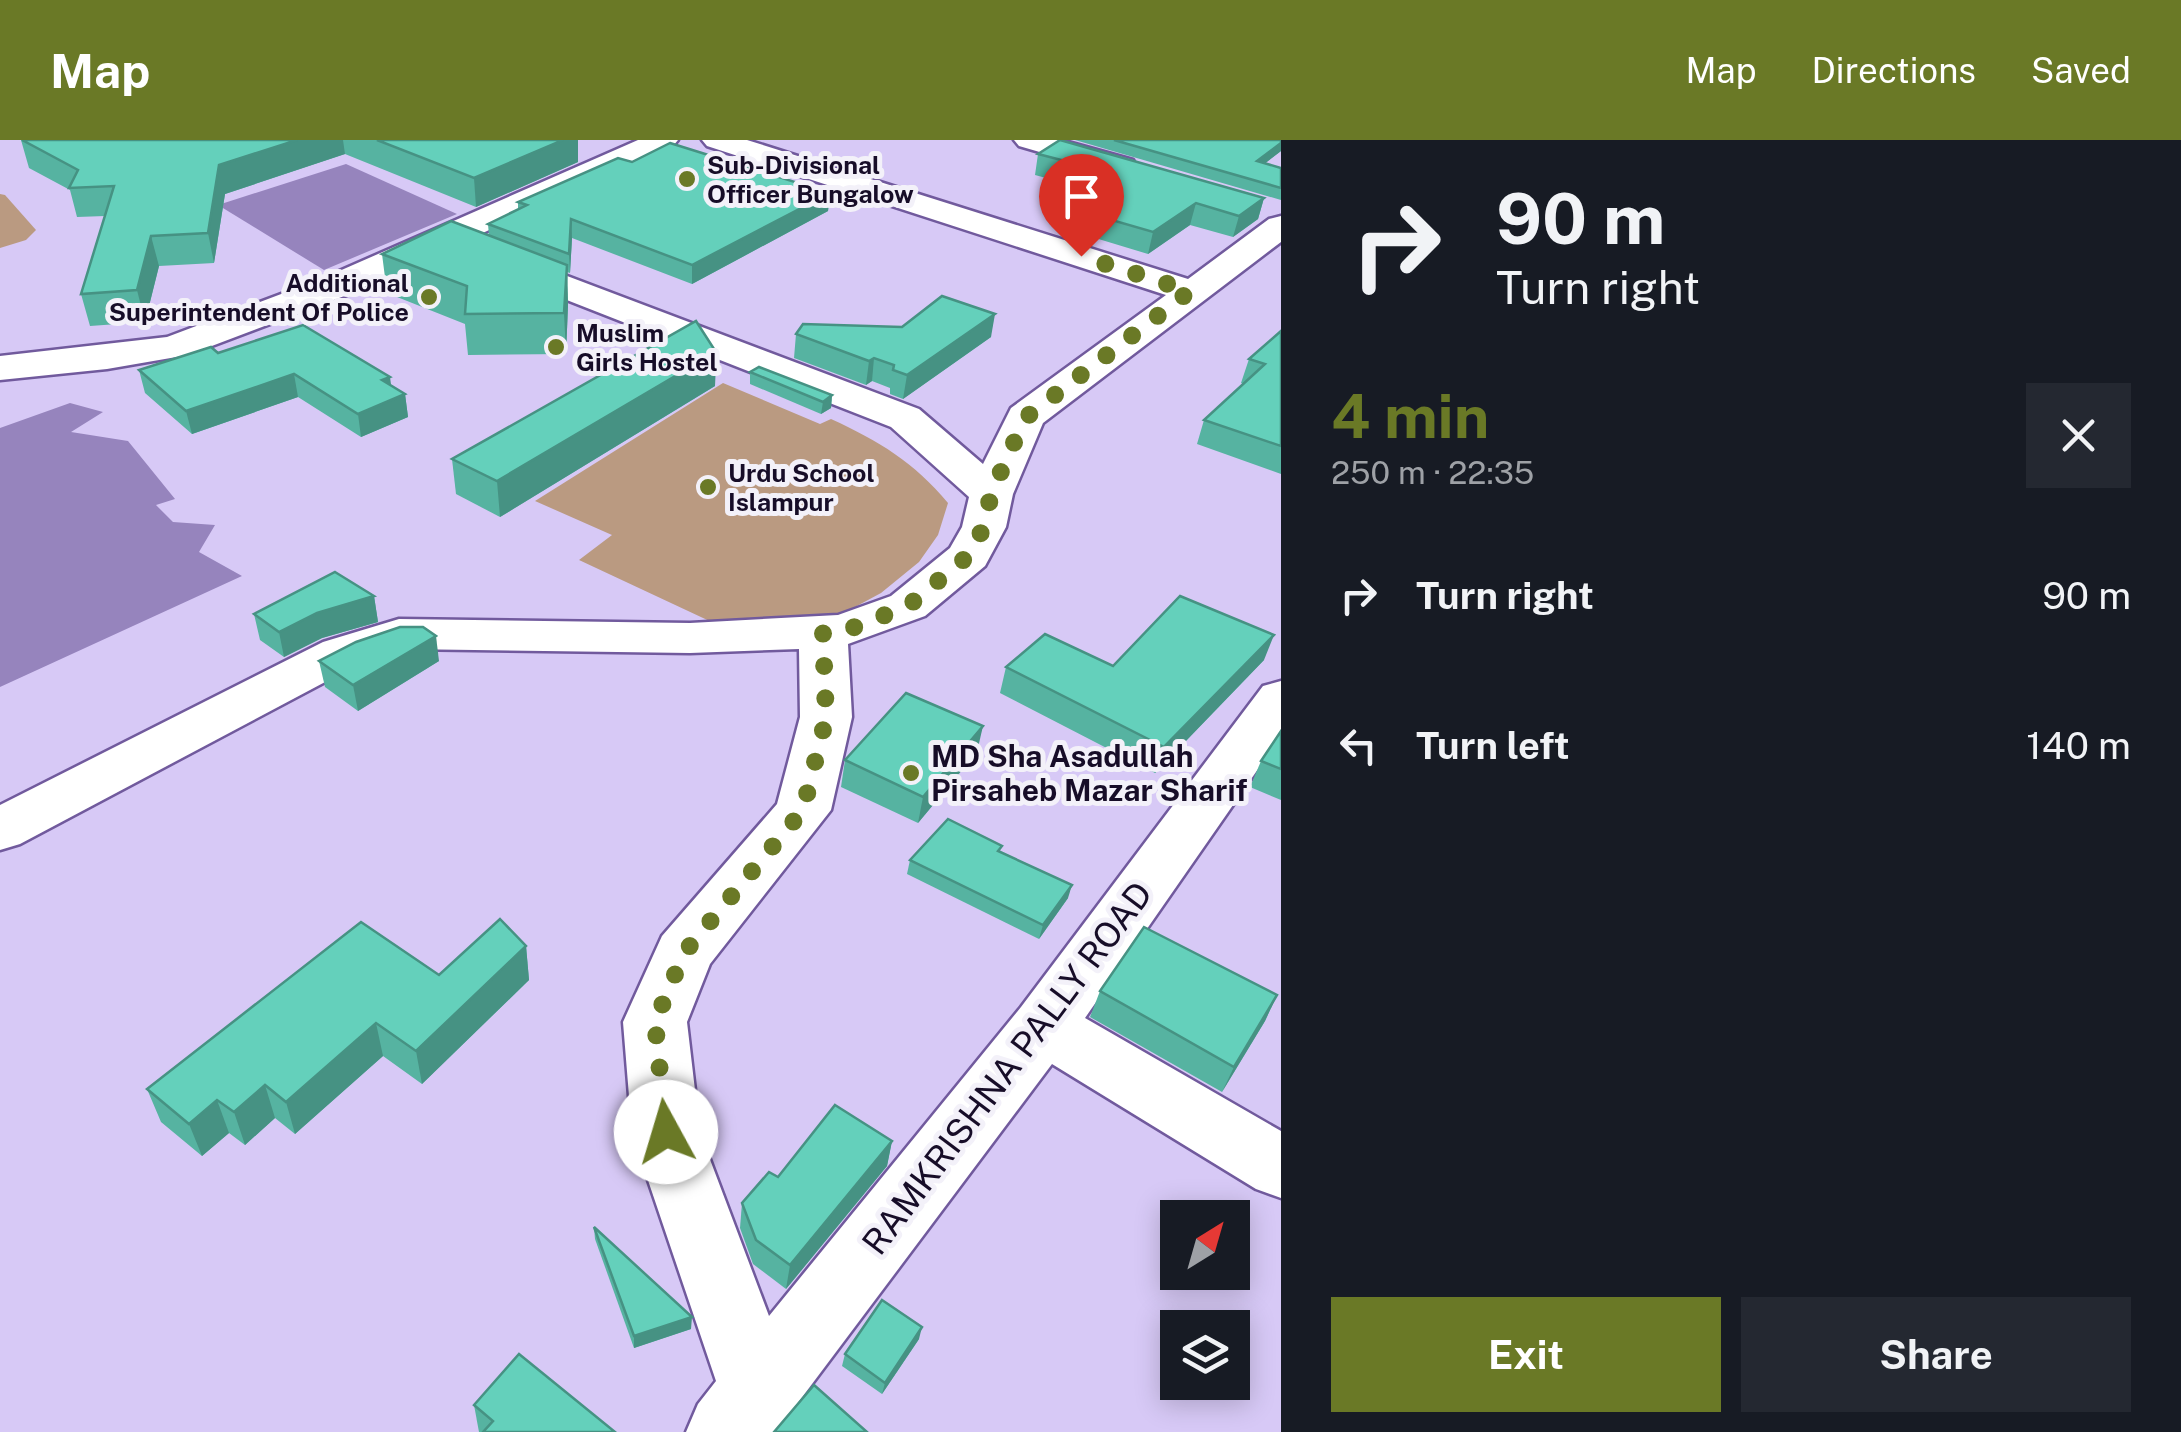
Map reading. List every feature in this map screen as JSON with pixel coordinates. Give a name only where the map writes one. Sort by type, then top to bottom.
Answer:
[{"type":"street","points":[[0,368],[175,347],[334,287],[663,140]]},
{"type":"street","points":[[717,140],[1190,291]]},
{"type":"street","points":[[1029,140],[1155,176]]},
{"type":"street","points":[[440,239],[905,418],[993,420],[1190,291],[1275,215]]},
{"type":"street","points":[[905,418],[991,494]]},
{"type":"street","points":[[0,830],[341,652],[398,634],[690,638],[823,633],[847,630],[908,606],[968,556],[984,527],[991,494],[993,420]]},
{"type":"street","points":[[742,1412],[666,1132],[655,1022],[684,953],[803,810],[826,718],[823,633]]},
{"type":"street","name":"RAMKRISHNA PALLY ROAD","points":[[742,1412],[1044,1026],[1281,698]]},
{"type":"street","points":[[1044,1026],[1281,1167]]},
{"type":"shaded area","points":[[346,164],[457,214],[324,270],[218,205]]},
{"type":"shaded area","points":[[0,194],[36,230],[26,240],[0,248]]},
{"type":"shaded area","name":"Urdu School Islampur","points":[[723,383],[820,424],[831,419],[909,464],[948,503],[938,535],[919,562],[881,593],[829,621],[718,625],[579,560],[612,535],[535,501]]},
{"type":"shaded area","points":[[70,403],[103,412],[71,432],[128,441],[175,499],[156,505],[173,522],[215,525],[199,552],[242,576],[0,687],[0,428]]},
{"type":"building","points":[[22,140],[297,140],[219,165],[208,233],[151,236],[137,290],[81,294],[114,186],[69,188],[78,170]]},
{"type":"building","points":[[377,140],[563,140],[474,178]]},
{"type":"building","points":[[1060,140],[1264,198],[1239,216],[1196,203],[1153,232],[1053,203],[1104,171],[1038,154]]},
{"type":"building","points":[[1114,140],[1281,140],[1257,161],[1281,168],[1281,188]]},
{"type":"building","points":[[670,143],[830,193],[692,265],[571,219],[569,254],[488,224],[527,205],[518,202],[618,158],[632,162]]},
{"type":"building","points":[[451,221],[567,265],[564,313],[465,314],[467,286],[382,254]]},
{"type":"building","points":[[942,296],[995,314],[907,375],[893,370],[894,365],[874,358],[869,361],[796,334],[803,324],[902,327]]},
{"type":"building","points":[[696,321],[716,352],[497,481],[452,459]]},
{"type":"building","points":[[303,325],[390,377],[382,380],[405,394],[358,414],[294,374],[186,411],[139,370],[211,347],[218,353]]},
{"type":"building","points":[[1281,331],[1281,446],[1204,420],[1265,364],[1249,359]]},
{"type":"building","points":[[759,367],[832,395],[823,402],[750,372]]},
{"type":"building","points":[[335,572],[374,596],[317,613],[279,632],[254,614]]},
{"type":"building","points":[[1180,596],[1274,635],[1164,747],[1006,667],[1045,634],[1113,666]]},
{"type":"building","points":[[400,627],[423,627],[436,636],[353,685],[319,661],[356,642]]},
{"type":"building","points":[[906,693],[983,726],[923,797],[845,760]]},
{"type":"building","points":[[1281,731],[1281,769],[1261,761]]},
{"type":"building","points":[[948,819],[1002,846],[998,851],[1072,885],[1043,925],[910,860]]},
{"type":"building","points":[[500,919],[526,946],[416,1051],[376,1023],[286,1102],[265,1085],[234,1112],[217,1100],[189,1124],[147,1089],[361,922],[439,975]]},
{"type":"building","points":[[1144,927],[1277,995],[1234,1067],[1100,991]]},
{"type":"building","points":[[835,1105],[892,1141],[790,1265],[756,1240],[742,1203],[769,1172],[778,1177]]},
{"type":"building","points":[[594,1227],[692,1317],[634,1336]]},
{"type":"building","points":[[882,1300],[922,1327],[885,1383],[845,1354]]},
{"type":"building","points":[[519,1354],[615,1432],[483,1432],[493,1421],[474,1405]]},
{"type":"building","points":[[814,1385],[867,1432],[774,1432]]},
{"type":"place","name":"Sub-Divisional Officer Bungalow","points":[[687,179]]},
{"type":"place","name":"Additional Superintendent Of Police","points":[[429,297]]},
{"type":"place","name":"Muslim Girls Hostel","points":[[556,347]]},
{"type":"place","name":"Urdu School Islampur","points":[[708,487]]},
{"type":"place","name":"MD Sha Asadullah Pirsaheb Mazar Sharif","points":[[911,773]]},
{"type":"route","points":[[666,1132],[655,1022],[684,953],[803,810],[826,718],[823,633],[847,630],[908,606],[968,556],[984,527],[991,494],[1025,418],[1190,291],[1081,256]]}]
